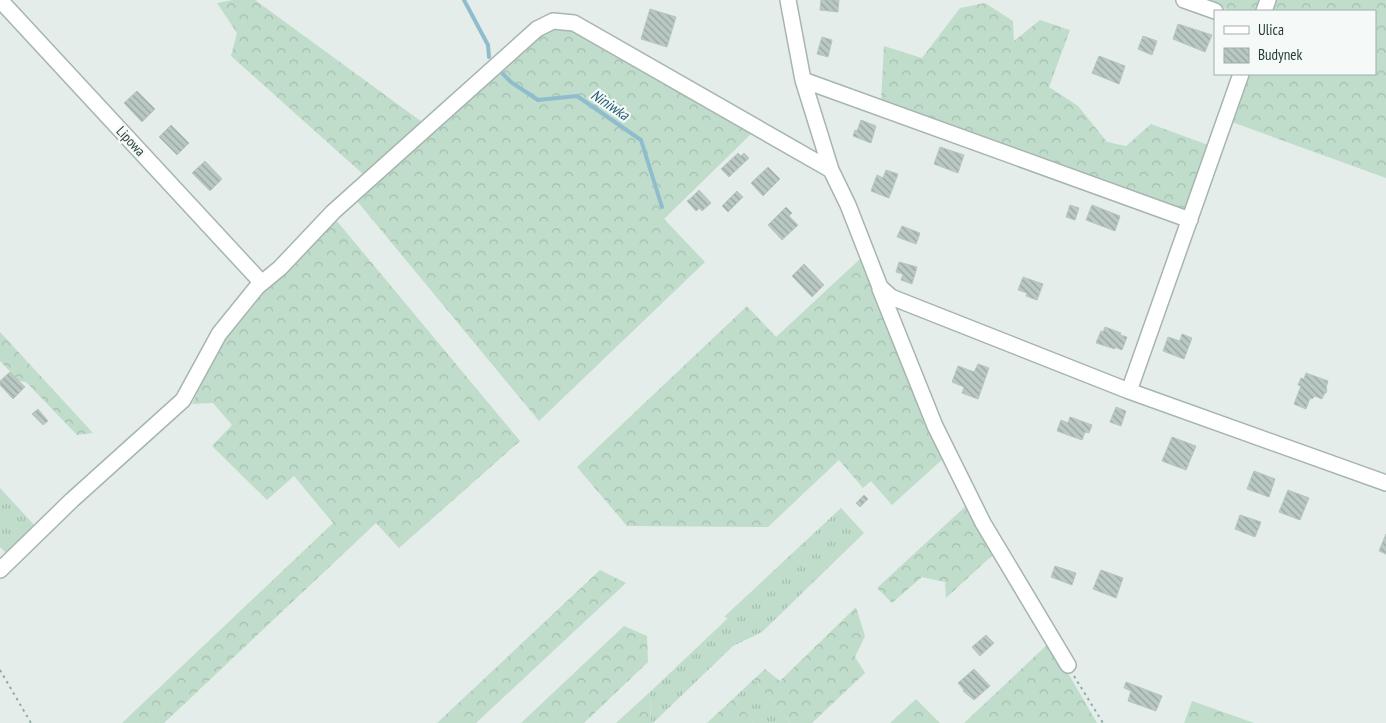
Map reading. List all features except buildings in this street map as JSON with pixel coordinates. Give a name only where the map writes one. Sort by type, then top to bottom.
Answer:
[{"type":"street","name":"Lipowa","points":[[0,0],[262,282]]},
{"type":"street","points":[[788,0],[803,80],[831,170],[848,204],[935,426],[983,523],[1068,665]]},
{"type":"street","points":[[1184,0],[1214,11]]},
{"type":"street","points":[[0,570],[72,500],[183,400],[219,334],[262,282],[280,268],[333,212],[537,29],[553,20],[574,23],[831,170]]},
{"type":"street","points":[[1129,391],[1242,75]]},
{"type":"street","points":[[803,80],[1190,220]]},
{"type":"street","points":[[880,287],[891,297],[1129,391],[1386,482]]},
{"type":"path","points":[[1068,665],[1103,723]]},
{"type":"path","points":[[0,670],[31,723]]},
{"type":"green space","points":[[233,0],[255,0],[422,122],[364,175],[231,56],[237,33],[217,3]]},
{"type":"green space","points":[[1200,0],[1262,0],[1258,10],[1228,10]]},
{"type":"green space","points":[[1273,0],[1386,0],[1386,178],[1229,121],[1246,75],[1376,75],[1376,10],[1269,10]]},
{"type":"green space","points":[[985,3],[1013,21],[1014,41],[1040,20],[1070,30],[1049,87],[1078,106],[1107,142],[1126,146],[1151,124],[1208,145],[1184,211],[881,102],[884,46],[922,58],[960,8]]},
{"type":"green space","points":[[550,27],[572,31],[752,133],[664,219],[705,262],[539,421],[357,201]]},
{"type":"green space","points":[[336,220],[520,441],[399,548],[376,523],[164,723],[122,723],[333,523],[294,476],[267,500],[212,446],[232,425],[213,403],[192,404],[221,343],[265,290]]},
{"type":"green space","points":[[860,259],[945,457],[892,505],[871,481],[863,488],[839,460],[768,527],[627,526],[577,467],[747,306],[776,337]]},
{"type":"green space","points":[[0,332],[93,433],[77,435],[26,382],[19,381],[0,361]]},
{"type":"green space","points":[[0,488],[36,527],[7,554],[0,547]]},
{"type":"green space","points":[[969,503],[997,551],[946,598],[945,582],[922,577],[892,603],[877,588]]},
{"type":"green space","points":[[841,508],[864,533],[762,632],[733,646],[651,723],[650,692],[728,618],[724,617]]},
{"type":"green space","points":[[600,570],[626,583],[476,723],[437,723]]},
{"type":"green space","points":[[856,607],[865,636],[855,657],[865,673],[812,723],[790,723],[754,679],[765,669],[780,681]]},
{"type":"green space","points":[[624,626],[647,636],[648,662],[584,723],[521,723]]},
{"type":"green space","points":[[1050,642],[1097,723],[964,723]]},
{"type":"green space","points":[[754,679],[790,723],[754,723],[734,698]]},
{"type":"green space","points":[[650,692],[651,723],[616,723]]},
{"type":"green space","points":[[734,698],[754,723],[707,723]]},
{"type":"green space","points":[[916,699],[940,723],[890,723]]},
{"type":"green space","points":[[1192,701],[1254,723],[1184,723]]},
{"type":"waterway","name":"Niniwka","points":[[464,0],[488,45],[489,57]]},
{"type":"waterway","name":"Niniwka","points":[[503,74],[511,82],[538,100],[577,96],[641,140],[662,207]]}]
